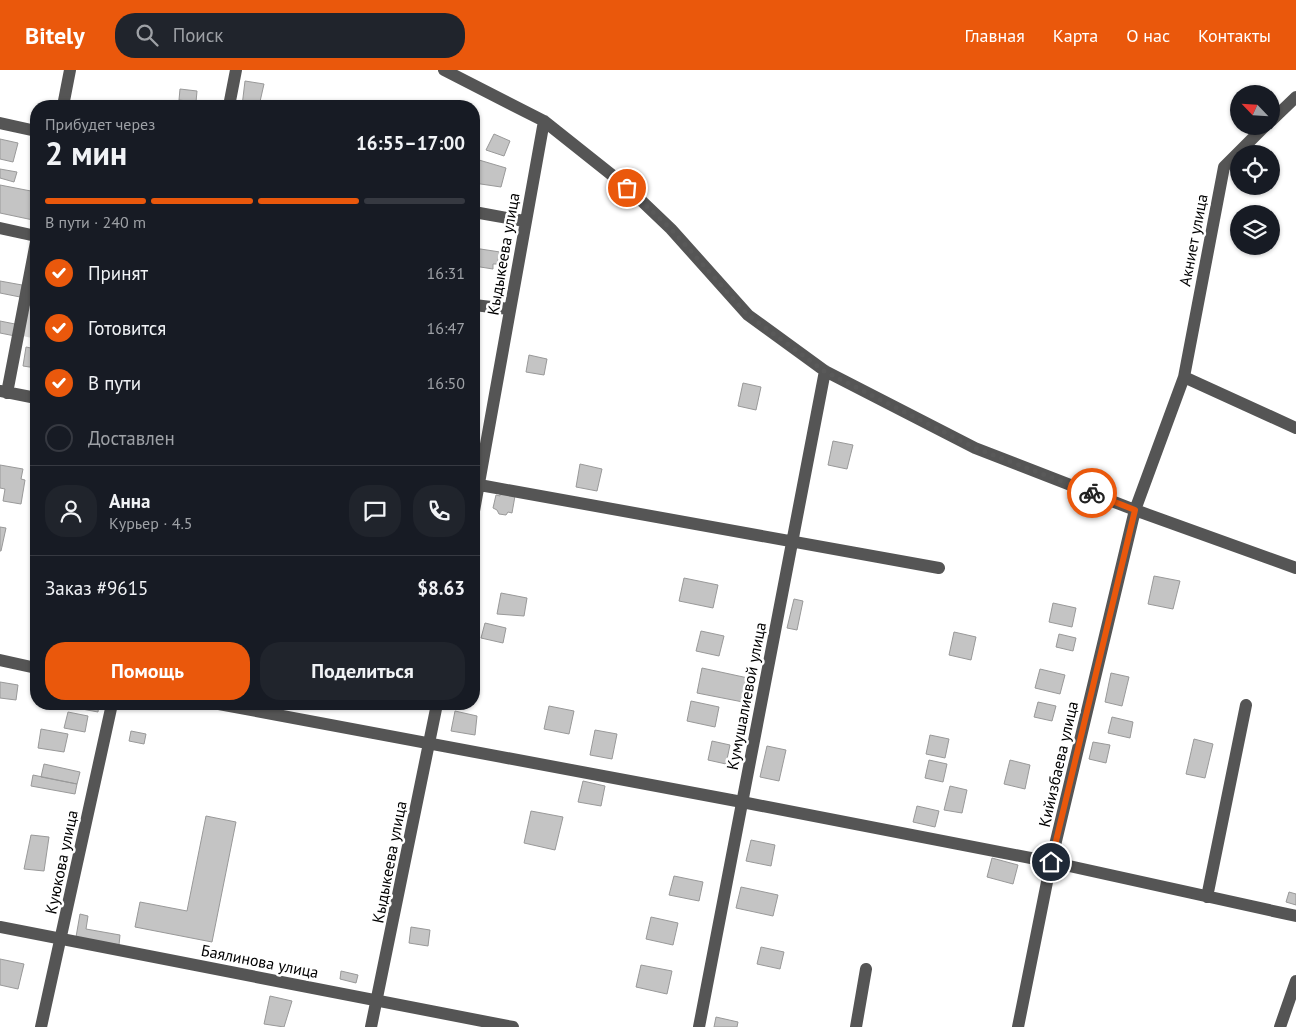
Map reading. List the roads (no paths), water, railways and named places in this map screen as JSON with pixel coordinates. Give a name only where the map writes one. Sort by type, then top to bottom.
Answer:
[{"type":"street","points":[[64,100],[70,70]]},
{"type":"street","points":[[230,100],[236,70]]},
{"type":"street","points":[[444,70],[544,121],[640,199],[671,229],[748,315],[824,371],[975,448],[1135,510],[1296,568]]},
{"type":"street","points":[[1280,112],[1296,97]]},
{"type":"street","name":"Кыдыкеева улица","points":[[480,464],[544,121]]},
{"type":"street","points":[[0,123],[30,130]]},
{"type":"street","name":"Акниет улица","points":[[1135,510],[1184,377],[1224,166],[1256,135]]},
{"type":"street","points":[[480,213],[524,222]]},
{"type":"street","points":[[0,228],[30,235]]},
{"type":"street","points":[[30,270],[4,392],[30,397]]},
{"type":"street","points":[[480,306],[509,309]]},
{"type":"street","name":"Кумушалиевой улица","points":[[699,1027],[824,371]]},
{"type":"street","points":[[1184,377],[1296,428]]},
{"type":"street","points":[[480,486],[939,568]]},
{"type":"street","name":"Кийизбаева улица","points":[[1018,1027],[1051,862],[1135,510]]},
{"type":"street","points":[[0,660],[30,667]]},
{"type":"street","points":[[1207,897],[1246,705]]},
{"type":"street","name":"Куюкова улица","points":[[41,1027],[111,710]]},
{"type":"street","points":[[273,710],[430,743],[1051,862],[1296,916]]},
{"type":"street","name":"Кыдыкеева улица","points":[[371,1027],[436,710]]},
{"type":"street","name":"Баялинова улица","points":[[0,928],[513,1027]]},
{"type":"street","points":[[856,1027],[866,969]]},
{"type":"street","points":[[1280,1027],[1296,981]]}]
